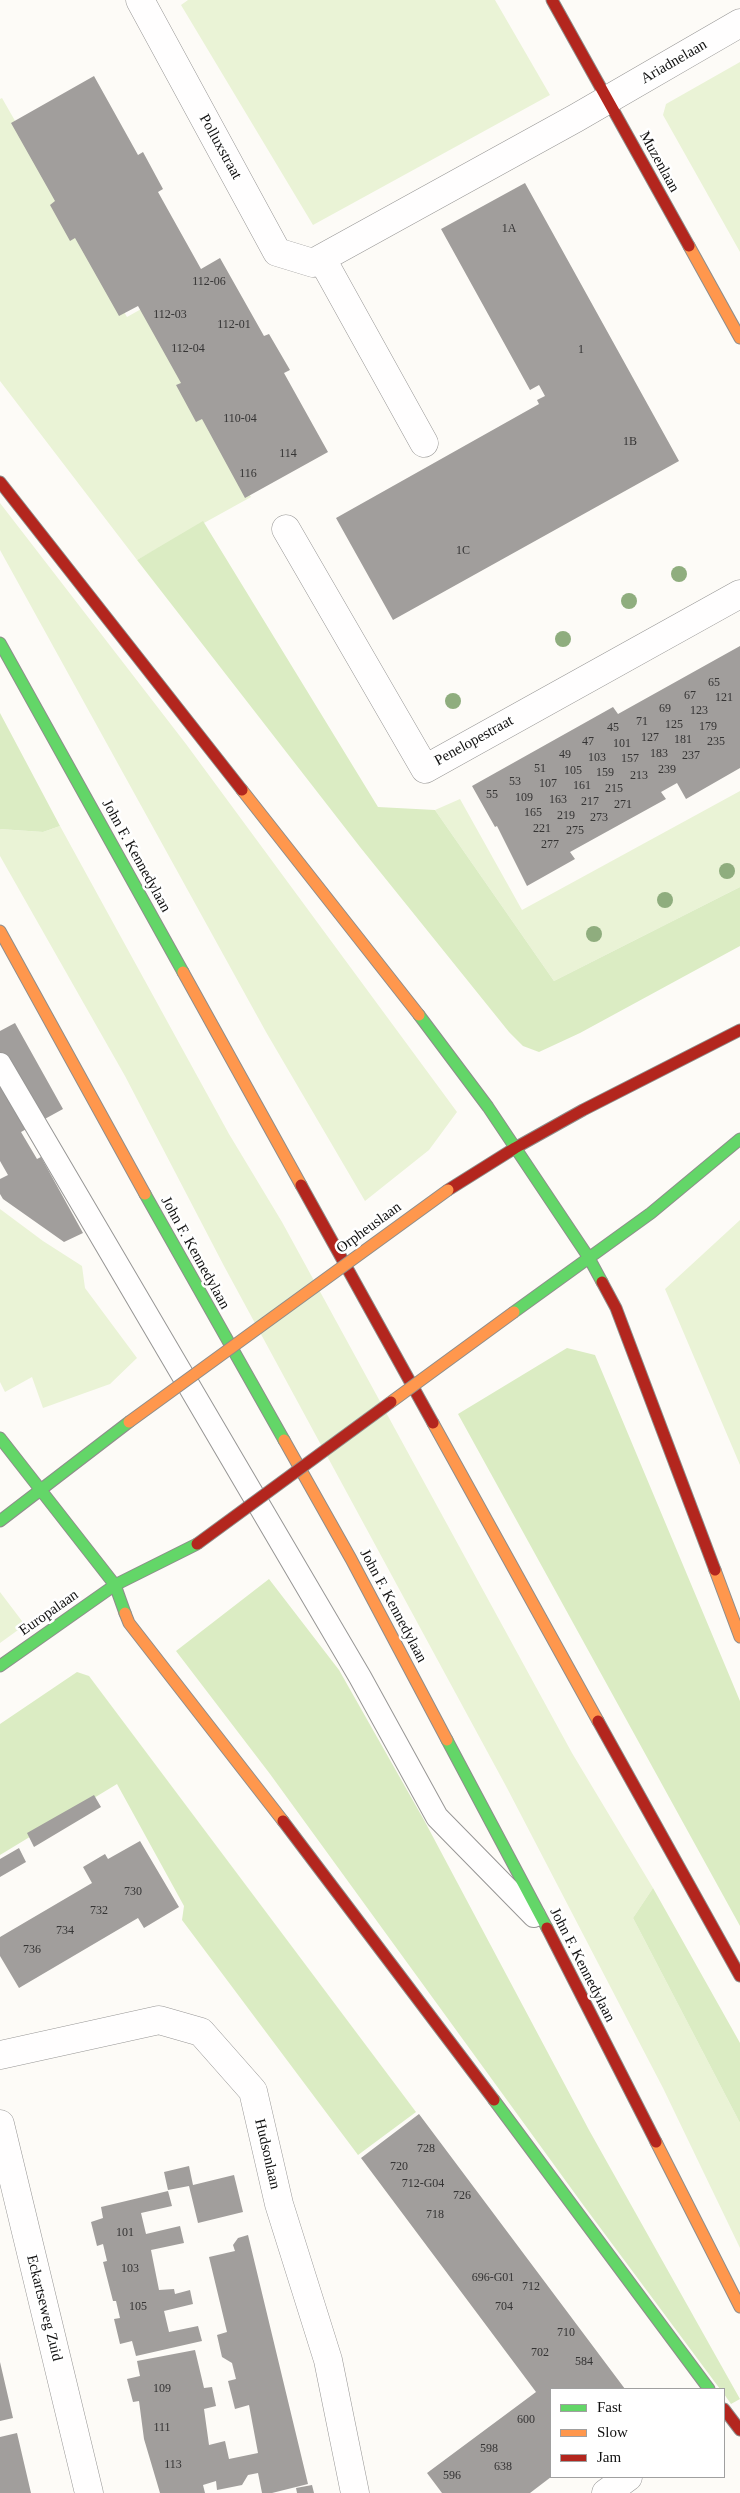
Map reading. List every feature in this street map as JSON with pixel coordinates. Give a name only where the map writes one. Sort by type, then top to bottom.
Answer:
[{"type":"main road","name":"Muzenlaan","points":[[552,0],[740,338]]},
{"type":"main road","points":[[0,482],[442,1045],[515,1148],[589,1258],[616,1308],[740,1637]]},
{"type":"main road","name":"John F. Kennedylaan","points":[[0,643],[740,1976]]},
{"type":"main road","name":"John F. Kennedylaan","points":[[0,930],[193,1279],[351,1559],[547,1929],[740,2307]]},
{"type":"main road","name":"Orpheuslaan","points":[[40,1489],[448,1190],[515,1148],[583,1110],[740,1030]]},
{"type":"main road","points":[[115,1585],[198,1544],[651,1213],[740,1139]]},
{"type":"main road","points":[[0,1438],[115,1585],[129,1623],[272,1807],[599,2239],[708,2388]]},
{"type":"main road","points":[[0,1521],[40,1489]]},
{"type":"main road","name":"Europalaan","points":[[0,1666],[115,1585]]},
{"type":"main road","points":[[725,2410],[740,2430]]},
{"type":"street","name":"Polluxstraat","points":[[140,0],[278,252],[313,263],[322,259]]},
{"type":"street","name":"Ariadnelaan","points":[[608,100],[740,24]]},
{"type":"street","points":[[424,443],[322,259],[608,100]]},
{"type":"street","name":"Penelopestraat","points":[[286,529],[425,769],[740,594]]},
{"type":"street","name":"Hudsonlaan","points":[[0,2056],[158,2020],[201,2032],[253,2090],[279,2204],[328,2360],[355,2493]]},
{"type":"street","name":"Eckartseweg Zuid","points":[[0,2124],[89,2493]]},
{"type":"street","points":[[606,2493],[627,2478]]},
{"type":"lane","points":[[0,1064],[360,1676],[437,1817],[547,1929]]},
{"type":"green space","points":[[188,0],[495,0],[550,95],[313,225],[181,5]]},
{"type":"green space","points":[[740,62],[740,252],[663,115],[666,104]]},
{"type":"green space","points":[[2,98],[127,317],[143,308],[251,497],[137,560],[0,381],[0,99]]},
{"type":"green space","points":[[0,503],[186,744],[457,1112],[429,1150],[365,1201],[266,1032],[0,550]]},
{"type":"green space","points":[[203,521],[378,807],[435,810],[554,981],[740,887],[740,946],[580,1033],[539,1052],[523,1046],[509,1032],[360,847],[137,560]]},
{"type":"green space","points":[[0,713],[60,826],[43,832],[0,829]]},
{"type":"green space","points":[[740,791],[740,887],[554,981],[435,810],[460,799],[522,910]]},
{"type":"green space","points":[[60,826],[229,1134],[282,1222],[572,1753],[653,1888],[633,1918],[740,2123],[740,2248],[663,2088],[507,1788],[224,1266],[125,1076],[0,856],[0,829],[43,832]]},
{"type":"green space","points":[[0,1209],[43,1241],[82,1266],[85,1288],[137,1358],[110,1384],[43,1408],[32,1377],[5,1392],[0,1382]]},
{"type":"green space","points":[[740,1220],[740,1465],[665,1289]]},
{"type":"green space","points":[[567,1348],[595,1355],[740,1701],[740,1926],[458,1414]]},
{"type":"green space","points":[[269,1579],[339,1670],[424,1820],[589,2130],[740,2399],[731,2404],[725,2395],[725,2388],[719,2388],[584,2206],[270,1774],[176,1651]]},
{"type":"green space","points":[[0,1592],[25,1625],[0,1643]]},
{"type":"green space","points":[[77,1672],[89,1676],[416,2112],[358,2155],[182,1920],[184,1906],[117,1784],[0,1855],[0,1724]]},
{"type":"green space","points":[[653,1888],[740,2043],[740,2123],[633,1918]]},
{"type":"building","points":[[94,76],[138,155],[143,152],[163,189],[158,192],[201,269],[220,258],[264,336],[269,334],[290,370],[284,373],[328,452],[245,498],[202,419],[196,422],[176,385],[181,383],[138,306],[119,316],[75,238],[70,241],[50,205],[55,201],[11,123]]},
{"type":"building","points":[[525,183],[679,461],[393,620],[336,518],[539,404],[537,400],[545,396],[539,385],[530,390],[441,229]]},
{"type":"building","points":[[740,646],[740,768],[686,799],[677,783],[661,792],[666,799],[570,852],[575,859],[527,886],[497,826],[495,827],[472,786],[613,707],[618,714]]},
{"type":"building","points":[[15,1023],[63,1109],[21,1132],[37,1159],[41,1157],[83,1233],[64,1242],[3,1199],[0,1194],[0,1179],[8,1175],[0,1161],[0,1031]]},
{"type":"building","points":[[94,1795],[101,1807],[34,1847],[27,1833]]},
{"type":"building","points":[[140,1841],[179,1907],[144,1928],[138,1918],[19,1988],[0,1956],[0,1937],[92,1883],[83,1867],[105,1854],[108,1859]]},
{"type":"building","points":[[19,1848],[26,1862],[0,1877],[0,1859]]},
{"type":"building","points":[[419,2114],[624,2388],[550,2388],[550,2478],[530,2493],[442,2493],[427,2473],[536,2392],[361,2158]]},
{"type":"building","points":[[189,2166],[193,2185],[234,2175],[243,2212],[198,2223],[189,2186],[168,2190],[164,2172]]},
{"type":"building","points":[[168,2191],[172,2206],[141,2213],[146,2234],[180,2226],[184,2243],[151,2250],[159,2290],[174,2289],[175,2294],[190,2290],[193,2304],[164,2311],[169,2332],[198,2326],[202,2341],[136,2356],[132,2341],[120,2344],[114,2319],[120,2318],[116,2301],[113,2301],[103,2262],[107,2261],[103,2244],[97,2246],[91,2222],[103,2218],[101,2207]]},
{"type":"building","points":[[248,2235],[308,2484],[272,2493],[262,2493],[258,2473],[248,2475],[242,2485],[217,2490],[216,2481],[203,2485],[205,2493],[160,2493],[144,2439],[139,2401],[133,2402],[127,2379],[140,2376],[137,2361],[195,2350],[204,2388],[212,2387],[216,2406],[204,2409],[209,2445],[225,2441],[229,2459],[258,2453],[249,2405],[235,2409],[228,2381],[236,2379],[232,2363],[222,2357],[217,2335],[227,2332],[209,2257],[235,2251],[233,2245],[238,2238]]},
{"type":"building","points":[[0,2362],[13,2418],[0,2421]]},
{"type":"building","points":[[17,2433],[31,2493],[0,2493],[0,2437]]},
{"type":"building","points":[[312,2485],[314,2493],[297,2493],[296,2488]]},
{"type":"traffic: fast","points":[[0,643],[183,972]]},
{"type":"traffic: fast","points":[[419,1015],[488,1107],[589,1258],[602,1282]]},
{"type":"traffic: fast","points":[[514,1312],[651,1213],[740,1139]]},
{"type":"traffic: fast","points":[[145,1194],[284,1440]]},
{"type":"traffic: fast","points":[[0,1521],[129,1422]]},
{"type":"traffic: fast","points":[[0,1438],[115,1585],[125,1613]]},
{"type":"traffic: fast","points":[[0,1666],[115,1585],[197,1544]]},
{"type":"traffic: fast","points":[[447,1740],[547,1928]]},
{"type":"traffic: fast","points":[[494,2100],[708,2388]]},
{"type":"traffic: slow","points":[[689,246],[740,338]]},
{"type":"traffic: slow","points":[[242,790],[419,1015]]},
{"type":"traffic: slow","points":[[0,931],[145,1194]]},
{"type":"traffic: slow","points":[[183,972],[301,1185]]},
{"type":"traffic: slow","points":[[129,1422],[448,1190]]},
{"type":"traffic: slow","points":[[391,1402],[514,1312]]},
{"type":"traffic: slow","points":[[433,1423],[598,1721]]},
{"type":"traffic: slow","points":[[284,1440],[351,1559],[447,1740]]},
{"type":"traffic: slow","points":[[715,1570],[740,1637]]},
{"type":"traffic: slow","points":[[125,1613],[129,1623],[283,1821]]},
{"type":"traffic: slow","points":[[656,2142],[740,2307]]},
{"type":"traffic: jam","points":[[552,0],[689,246]]},
{"type":"traffic: jam","points":[[0,482],[242,790]]},
{"type":"traffic: jam","points":[[448,1190],[515,1148],[583,1110],[740,1030]]},
{"type":"traffic: jam","points":[[301,1185],[433,1423]]},
{"type":"traffic: jam","points":[[602,1282],[616,1308],[715,1570]]},
{"type":"traffic: jam","points":[[197,1544],[391,1402]]},
{"type":"traffic: jam","points":[[598,1721],[740,1976]]},
{"type":"traffic: jam","points":[[283,1821],[494,2100]]},
{"type":"traffic: jam","points":[[547,1928],[656,2142]]},
{"type":"traffic: jam","points":[[725,2410],[740,2430]]}]
